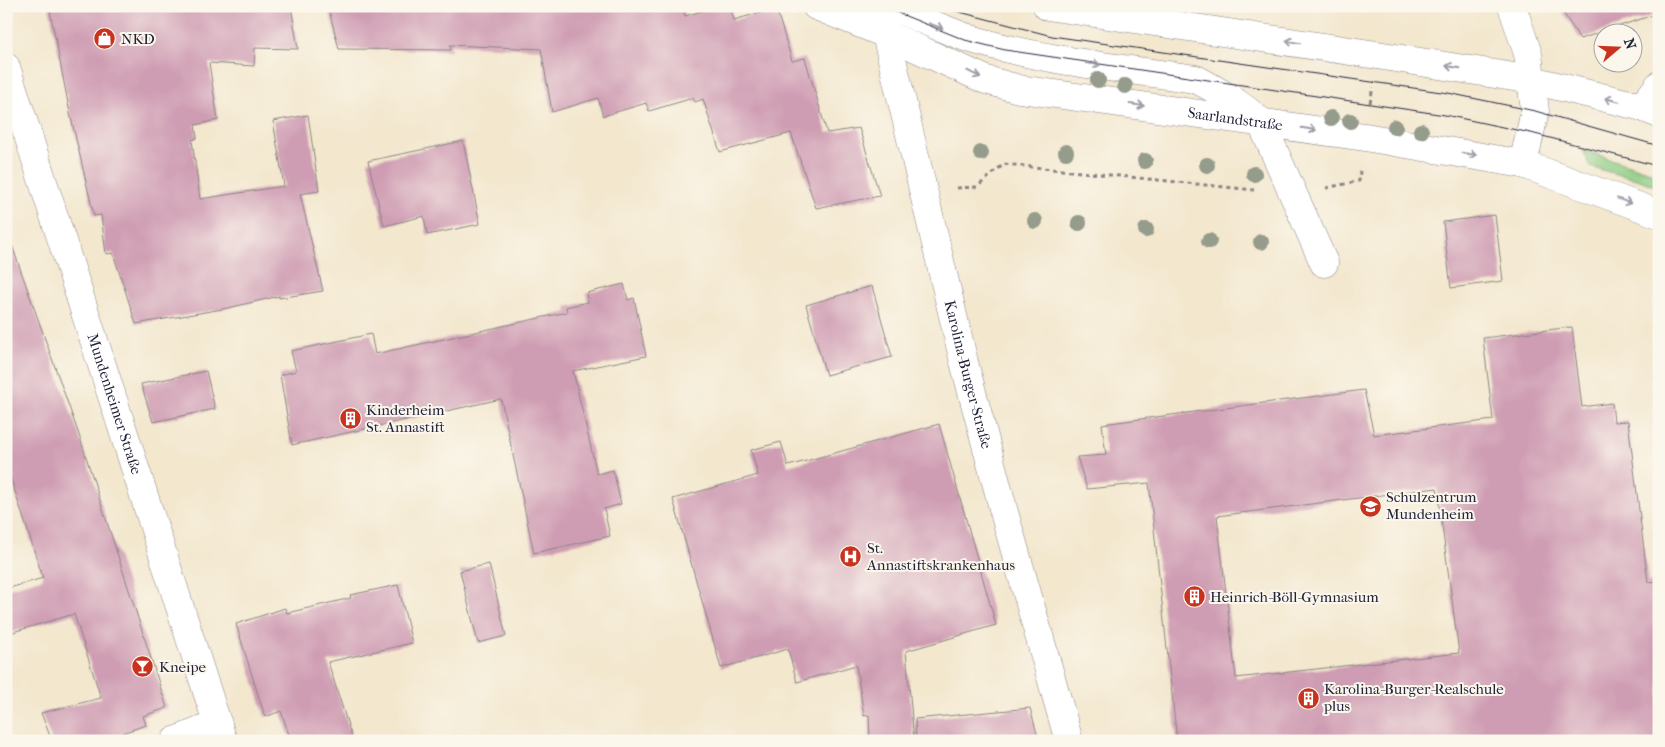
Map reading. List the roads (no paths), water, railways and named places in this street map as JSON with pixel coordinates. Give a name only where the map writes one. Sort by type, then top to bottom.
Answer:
[{"type":"street","name":"Saarlandstraße","points":[[816,6],[886,34],[986,80],[1019,89],[1365,137],[1523,164],[1659,214]]},
{"type":"street","name":"Karolina-Burger-Straße","points":[[876,6],[886,34],[964,362],[991,465],[1069,741]]},
{"type":"street","points":[[891,6],[934,25],[992,44],[1047,57],[1196,79],[1245,107],[1260,122],[1324,263]]},
{"type":"street","points":[[1047,6],[1532,80],[1650,110],[1659,85]]},
{"type":"street","points":[[1512,6],[1528,54],[1535,111],[1523,164]]},
{"type":"street","name":"Mundenheimer Straße","points":[[6,67],[221,732]]},
{"type":"street","points":[[176,741],[221,732]]},
{"type":"tram line","points":[[881,6],[965,40],[1005,50],[1445,115],[1531,133],[1659,167]]},
{"type":"tram line","points":[[941,6],[1052,36],[1448,93],[1535,111],[1659,146]]},
{"type":"place","name":"NKD","points":[[105,39]]},
{"type":"place","name":"Kinderheim St. Annastift","points":[[350,419]]},
{"type":"place","name":"Schulzentrum Mundenheim","points":[[1370,506]]},
{"type":"place","name":"St. Annastiftskrankenhaus","points":[[851,557]]},
{"type":"place","name":"Heinrich-Böll-Gymnasium","points":[[1194,597]]},
{"type":"place","name":"Kneipe","points":[[143,667]]},
{"type":"place","name":"Karolina-Burger-Realschule plus","points":[[1308,698]]}]
